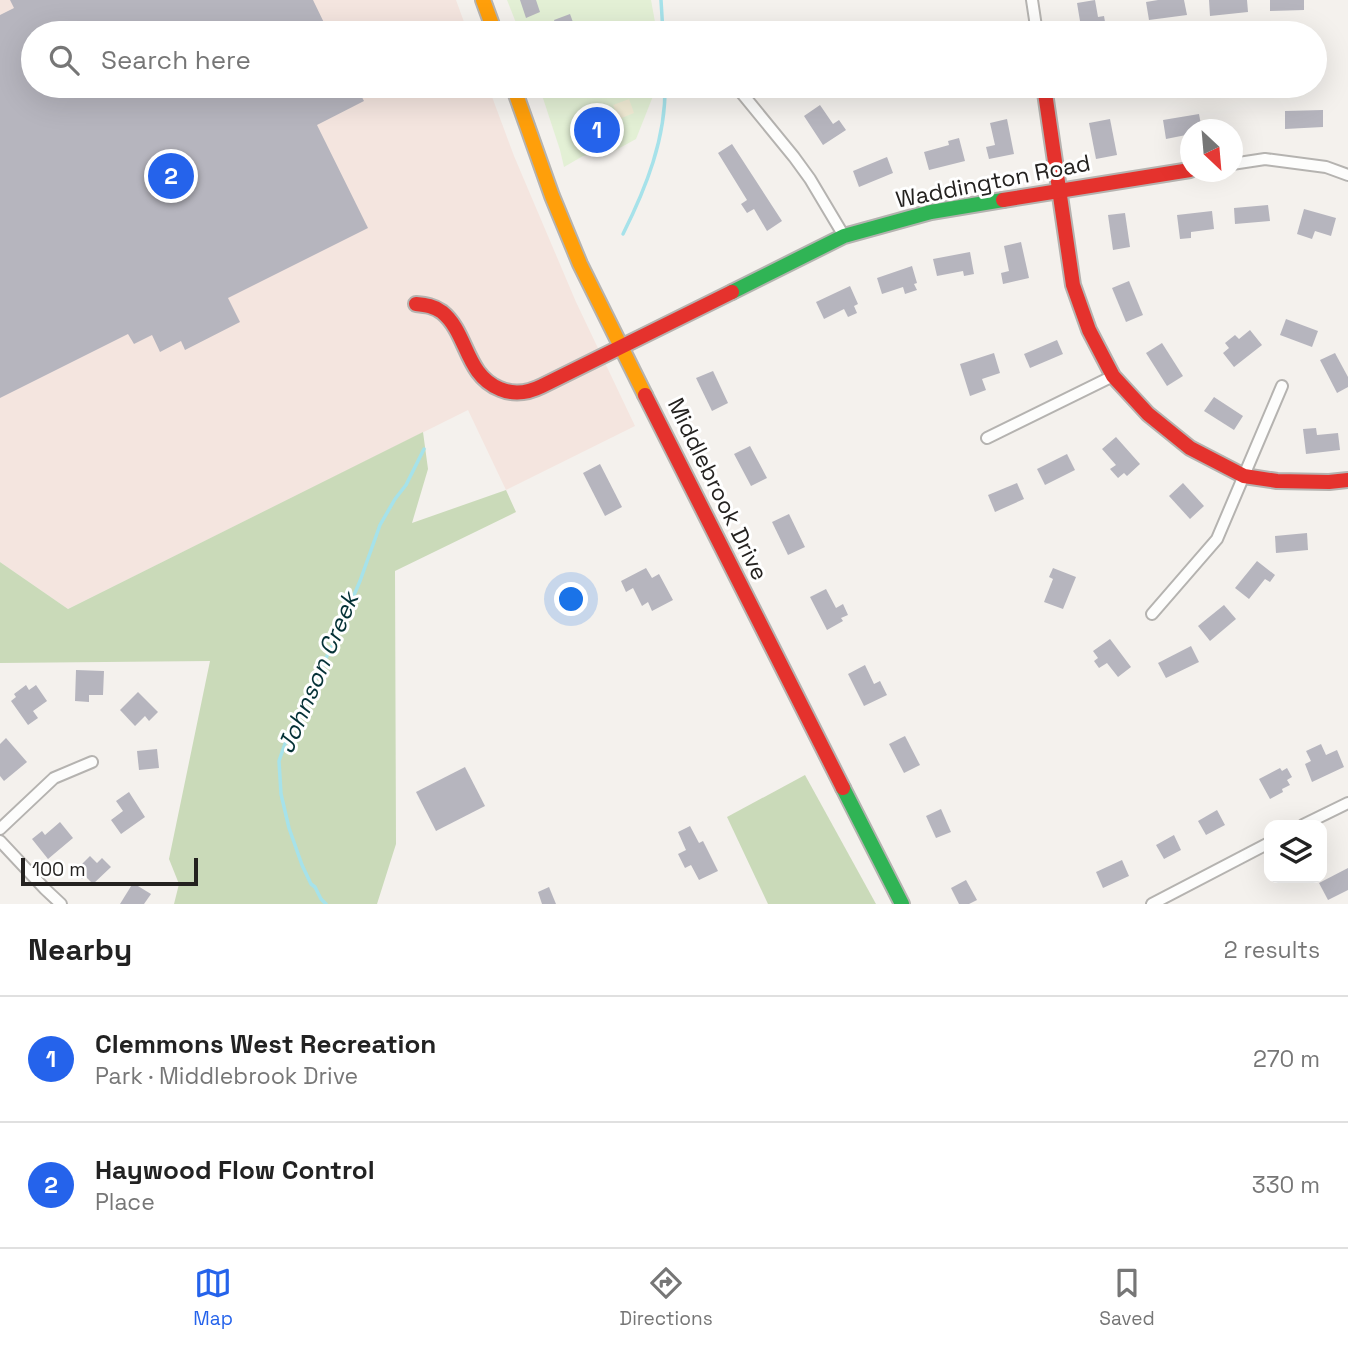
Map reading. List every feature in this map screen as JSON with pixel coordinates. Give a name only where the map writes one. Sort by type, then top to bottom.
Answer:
[{"type":"street","points":[[482,0],[490,21]]},
{"type":"street","points":[[1032,0],[1035,21]]},
{"type":"street","name":"Middlebrook Drive","points":[[517,98],[567,235],[734,574],[902,904]]},
{"type":"street","points":[[746,98],[810,179],[845,236]]},
{"type":"street","points":[[1046,98],[1073,285],[1089,330],[1113,376],[1148,414],[1190,448],[1244,476],[1277,481],[1348,480]]},
{"type":"street","points":[[1243,162],[1265,159],[1326,167],[1348,175]]},
{"type":"street","name":"Waddington Road","points":[[416,304],[428,304],[442,311],[450,320],[480,376],[494,387],[525,393],[845,236],[931,212],[1180,172]]},
{"type":"street","points":[[987,438],[1113,376]]},
{"type":"street","points":[[1152,614],[1217,539],[1282,386]]},
{"type":"street","points":[[0,829],[54,778],[92,762]]},
{"type":"street","points":[[1313,820],[1348,803]]},
{"type":"street","points":[[0,841],[61,904]]},
{"type":"street","points":[[1153,904],[1264,846]]},
{"type":"street","points":[[1174,893],[1180,904]]},
{"type":"shaded area","points":[[0,0],[456,0],[464,21],[21,21],[21,98],[492,98],[576,302],[635,426],[506,490],[468,410],[68,609],[0,562]]},
{"type":"green space","points":[[507,0],[651,0],[655,21],[515,21]]},
{"type":"green space","points":[[543,98],[652,98],[636,139],[605,156],[583,156],[564,167]]},
{"type":"green space","points":[[423,432],[428,469],[412,523],[506,490],[516,512],[395,571],[396,844],[377,904],[174,904],[179,884],[169,859],[210,661],[0,663],[0,562],[68,609]]},
{"type":"green space","points":[[805,775],[876,904],[768,904],[727,817]]},
{"type":"sand","points":[[629,99],[634,113],[619,119],[613,105]]},
{"type":"building","points":[[10,0],[313,0],[323,21],[21,21],[21,98],[362,98],[364,101],[317,125],[368,228],[228,298],[240,322],[185,350],[181,341],[160,352],[152,335],[134,344],[128,334],[0,398],[0,15],[14,8]]},
{"type":"building","points":[[520,0],[536,0],[540,12],[526,18]]},
{"type":"building","points":[[1095,0],[1098,17],[1104,16],[1105,21],[1080,21],[1077,3]]},
{"type":"building","points":[[1184,0],[1187,15],[1149,20],[1146,2]]},
{"type":"building","points":[[1209,0],[1247,0],[1248,12],[1210,16]]},
{"type":"building","points":[[1270,0],[1304,0],[1304,10],[1270,11]]},
{"type":"building","points":[[570,14],[573,21],[554,21]]},
{"type":"building","points":[[820,105],[833,124],[839,120],[846,130],[823,145],[804,116]]},
{"type":"building","points":[[1323,110],[1323,127],[1285,129],[1285,111]]},
{"type":"building","points":[[1199,114],[1200,119],[1180,119],[1180,136],[1166,139],[1163,120]]},
{"type":"building","points":[[1007,119],[1014,154],[989,159],[986,147],[995,145],[990,123]]},
{"type":"building","points":[[1110,119],[1117,155],[1096,159],[1089,123]]},
{"type":"building","points":[[959,138],[965,161],[929,170],[924,152],[949,145],[948,141]]},
{"type":"building","points":[[732,144],[782,221],[767,231],[754,209],[747,213],[741,204],[747,200],[718,153]]},
{"type":"building","points":[[887,157],[893,173],[859,187],[853,171]]},
{"type":"building","points":[[1268,205],[1270,221],[1235,224],[1234,208]]},
{"type":"building","points":[[1304,209],[1336,218],[1331,236],[1315,231],[1312,239],[1297,234]]},
{"type":"building","points":[[1212,211],[1214,229],[1191,232],[1191,238],[1180,239],[1177,215]]},
{"type":"building","points":[[1125,213],[1130,247],[1113,250],[1108,215]]},
{"type":"building","points":[[1021,242],[1029,278],[1003,284],[1001,273],[1009,271],[1004,246]]},
{"type":"building","points":[[970,252],[974,274],[964,276],[963,271],[937,276],[933,259]]},
{"type":"building","points":[[912,266],[917,290],[905,294],[903,287],[882,294],[877,278]]},
{"type":"building","points":[[1129,281],[1143,315],[1126,322],[1112,288]]},
{"type":"building","points":[[850,286],[858,304],[854,306],[857,313],[848,317],[844,309],[824,319],[816,302]]},
{"type":"building","points":[[1286,319],[1318,331],[1312,347],[1280,335]]},
{"type":"building","points":[[1250,330],[1262,345],[1234,367],[1223,353],[1229,348],[1225,343],[1235,335],[1239,339]]},
{"type":"building","points":[[1057,340],[1063,354],[1030,368],[1024,354]]},
{"type":"building","points":[[1162,343],[1183,376],[1167,386],[1146,353]]},
{"type":"building","points":[[994,353],[1000,373],[982,379],[986,390],[970,396],[960,364]]},
{"type":"building","points":[[1335,353],[1348,377],[1348,387],[1337,393],[1320,360]]},
{"type":"building","points":[[713,371],[728,403],[712,411],[696,378]]},
{"type":"building","points":[[1214,397],[1243,416],[1234,430],[1204,411]]},
{"type":"building","points":[[1316,428],[1317,435],[1338,433],[1340,450],[1306,454],[1303,429]]},
{"type":"building","points":[[1116,437],[1140,464],[1127,476],[1124,473],[1118,478],[1110,469],[1116,465],[1102,449]]},
{"type":"building","points":[[750,446],[767,478],[751,486],[734,454]]},
{"type":"building","points":[[1067,454],[1075,470],[1045,485],[1037,469]]},
{"type":"building","points":[[600,464],[622,507],[605,516],[583,473]]},
{"type":"building","points":[[1017,483],[1024,499],[995,512],[988,495]]},
{"type":"building","points":[[1183,483],[1204,506],[1190,519],[1169,496]]},
{"type":"building","points":[[789,514],[805,547],[788,555],[772,522]]},
{"type":"building","points":[[1307,533],[1308,550],[1276,553],[1275,536]]},
{"type":"building","points":[[1257,561],[1275,575],[1270,582],[1265,579],[1249,599],[1235,588]]},
{"type":"building","points":[[646,568],[652,578],[659,574],[673,600],[652,611],[648,602],[642,606],[633,588],[626,592],[621,581]]},
{"type":"building","points":[[1053,568],[1076,577],[1063,609],[1044,602],[1053,579],[1049,577]]},
{"type":"building","points":[[826,589],[836,608],[843,604],[848,615],[827,630],[810,597]]},
{"type":"building","points":[[1224,605],[1236,619],[1210,641],[1198,626]]},
{"type":"building","points":[[1110,639],[1131,667],[1118,677],[1107,663],[1099,668],[1094,661],[1098,658],[1093,651]]},
{"type":"building","points":[[1191,646],[1199,662],[1166,678],[1158,663]]},
{"type":"building","points":[[865,665],[874,684],[880,681],[887,695],[864,706],[848,674]]},
{"type":"building","points":[[76,670],[104,671],[103,695],[89,695],[89,702],[75,701]]},
{"type":"building","points":[[26,685],[29,690],[36,685],[47,701],[33,711],[38,718],[28,725],[11,701],[16,697],[14,694]]},
{"type":"building","points":[[138,692],[158,712],[149,721],[145,716],[135,726],[120,710]]},
{"type":"building","points":[[905,736],[920,765],[904,773],[889,744]]},
{"type":"building","points":[[6,738],[27,762],[4,781],[0,776],[0,744]]},
{"type":"building","points":[[1321,744],[1326,755],[1337,750],[1344,767],[1312,782],[1305,764],[1311,761],[1306,751]]},
{"type":"building","points":[[157,749],[159,768],[139,770],[137,751]]},
{"type":"building","points":[[465,767],[485,806],[436,831],[416,792]]},
{"type":"building","points":[[1280,768],[1282,771],[1287,768],[1292,777],[1287,780],[1290,785],[1270,799],[1259,779]]},
{"type":"building","points":[[129,792],[145,817],[121,834],[111,820],[123,811],[116,801]]},
{"type":"building","points":[[941,809],[951,832],[936,838],[926,816]]},
{"type":"building","points":[[1217,810],[1225,825],[1206,835],[1198,821]]},
{"type":"building","points":[[60,822],[73,838],[48,859],[32,839],[42,831],[45,835]]},
{"type":"building","points":[[690,826],[699,843],[703,841],[718,871],[699,880],[691,865],[685,868],[678,854],[686,850],[678,832]]},
{"type":"building","points":[[1174,835],[1181,850],[1164,859],[1156,845]]},
{"type":"building","points":[[90,856],[97,863],[102,858],[111,867],[93,884],[85,876],[82,879],[74,872]]},
{"type":"building","points":[[1122,860],[1129,876],[1103,888],[1096,872]]},
{"type":"building","points":[[1348,868],[1348,890],[1328,900],[1319,883],[1327,883],[1327,879]]},
{"type":"building","points":[[966,880],[977,900],[969,904],[959,904],[951,888]]},
{"type":"building","points":[[133,883],[151,894],[144,904],[120,904]]},
{"type":"building","points":[[549,887],[556,904],[542,904],[538,892]]},
{"type":"waterway","name":"Johnson Creek","points":[[661,0],[662,21]]},
{"type":"waterway","name":"Johnson Creek","points":[[623,234],[653,162],[662,125],[664,98]]},
{"type":"waterway","name":"Johnson Creek","points":[[326,904],[311,884],[289,828],[281,794],[279,761],[289,732],[333,644],[360,581],[380,525],[406,485],[424,449]]},
{"type":"traffic: fast","points":[[732,292],[844,236],[931,212],[1003,200]]},
{"type":"traffic: fast","points":[[843,788],[902,904]]},
{"type":"traffic: slow","points":[[483,0],[491,21]]},
{"type":"traffic: slow","points":[[517,98],[552,196],[580,264],[645,395]]},
{"type":"traffic: jam","points":[[1046,98],[1073,285],[1089,330],[1113,376],[1148,414],[1190,448],[1244,476],[1277,481],[1348,480]]},
{"type":"traffic: jam","points":[[1003,200],[1180,172]]},
{"type":"traffic: jam","points":[[416,304],[436,308],[451,321],[473,364],[489,383],[505,391],[521,392],[542,386],[732,292]]},
{"type":"traffic: jam","points":[[645,395],[843,788]]},
{"type":"place","name":"Clemmons West Recreation","points":[[597,130]]},
{"type":"place","name":"Haywood Flow Control","points":[[171,176]]}]
